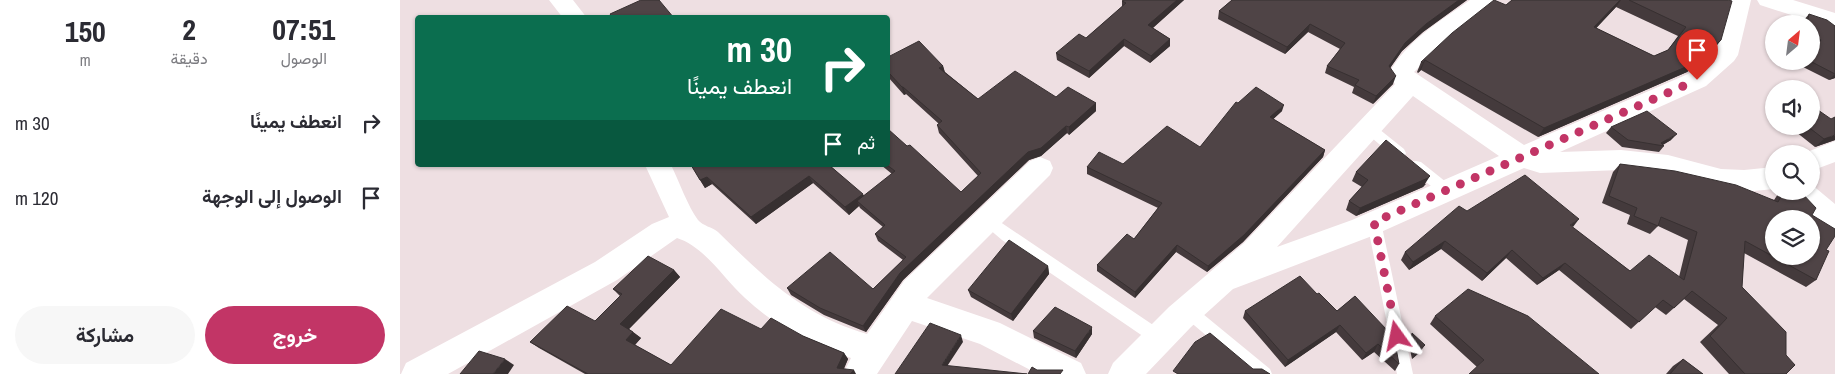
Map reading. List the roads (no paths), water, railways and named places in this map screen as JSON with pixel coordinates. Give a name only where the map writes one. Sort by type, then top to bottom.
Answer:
[{"type":"street","points":[[560,0],[573,15]]},
{"type":"street","points":[[1485,0],[1449,26],[1401,69],[1400,75],[1521,157],[1540,163],[1621,160],[1668,166],[1721,180],[1744,181],[1765,179]]},
{"type":"street","points":[[1222,280],[1374,222],[1697,80],[1726,55],[1740,0]]},
{"type":"street","points":[[1768,0],[1835,21]]},
{"type":"street","points":[[1124,374],[1187,310],[1254,252],[1410,83]]},
{"type":"street","points":[[1820,157],[1835,151]]},
{"type":"street","points":[[659,167],[689,230]]},
{"type":"street","points":[[417,374],[606,270],[662,232],[676,226],[704,237],[757,290],[801,322],[835,339],[866,363],[915,290],[1040,168]]},
{"type":"street","points":[[1811,200],[1835,221]]},
{"type":"street","points":[[904,305],[989,333],[1070,374]]},
{"type":"lane","points":[[1369,128],[1446,190]]},
{"type":"lane","points":[[988,219],[1015,241],[1159,338]]},
{"type":"lane","points":[[1374,222],[1405,374]]},
{"type":"lane","points":[[1187,310],[1264,374]]}]
